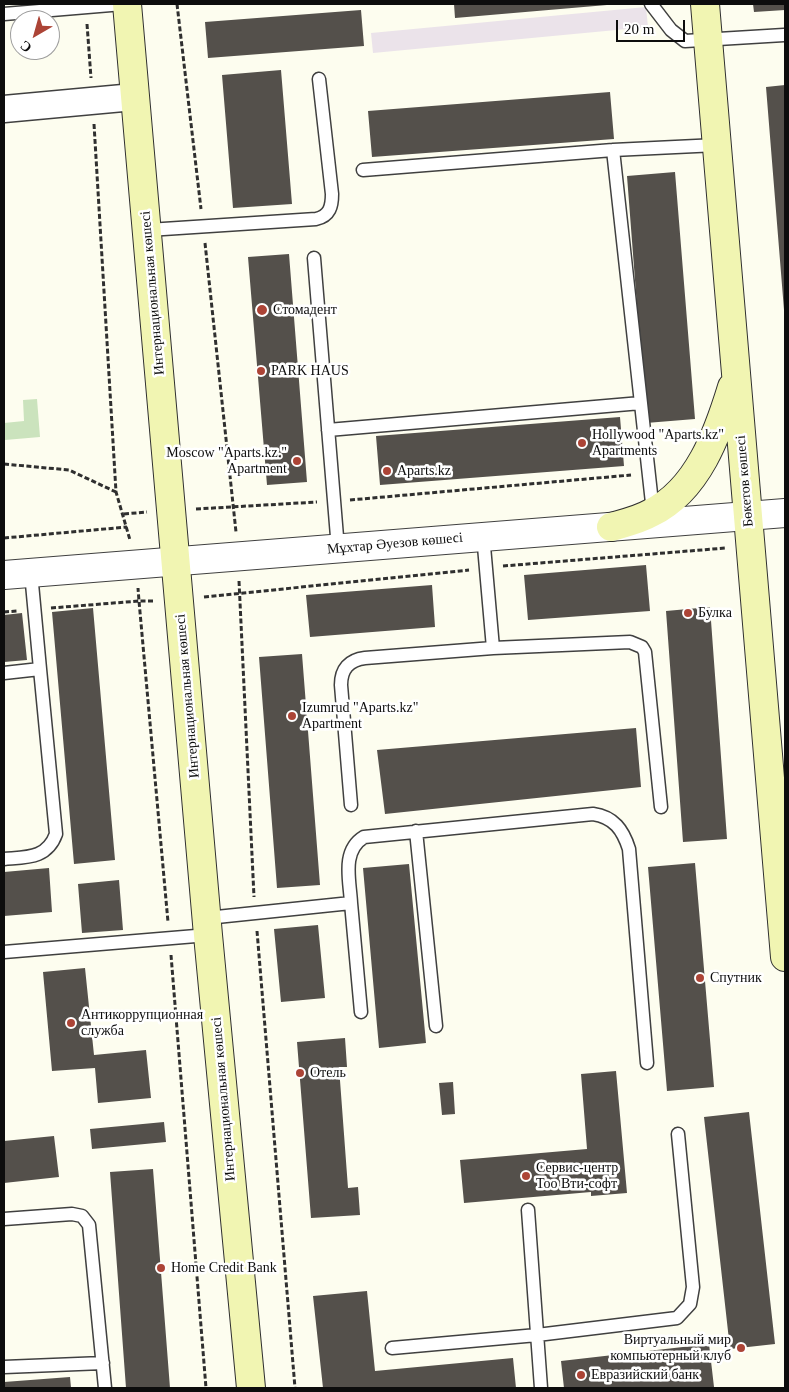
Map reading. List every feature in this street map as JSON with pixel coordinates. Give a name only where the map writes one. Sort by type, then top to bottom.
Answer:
[{"type":"main road","name":"Интернациональная көшесі","points":[[127,4],[134,97],[148,230],[170,510],[180,599],[208,927],[251,1388]]},
{"type":"main road","name":"Бөкетов көшесі","points":[[705,4],[785,957]]},
{"type":"main road","points":[[611,527],[653,518],[672,499],[703,459],[717,432],[736,376]]},
{"type":"street","points":[[4,109],[134,97]]},
{"type":"street","points":[[653,518],[748,516],[785,512]]},
{"type":"street","name":"Мұхтар Әуезов көшесі","points":[[4,575],[338,549],[483,535],[611,527]]},
{"type":"lane","points":[[4,14],[122,4]]},
{"type":"lane","points":[[651,4],[678,37],[688,42],[784,35]]},
{"type":"lane","points":[[148,230],[316,220],[328,213],[332,194],[319,79]]},
{"type":"lane","points":[[363,170],[613,150],[717,145]]},
{"type":"lane","points":[[613,150],[653,518]]},
{"type":"lane","points":[[314,258],[338,549]]},
{"type":"lane","points":[[328,430],[640,403]]},
{"type":"lane","points":[[483,535],[493,648]]},
{"type":"lane","points":[[4,859],[37,856],[49,847],[56,834],[31,573]]},
{"type":"lane","points":[[351,805],[341,685],[343,671],[352,661],[365,658],[493,648],[630,642],[642,647],[645,652],[661,807]]},
{"type":"lane","points":[[4,673],[40,669]]},
{"type":"lane","points":[[361,1012],[348,860],[350,852],[358,840],[369,835],[593,814],[608,819],[622,830],[629,849],[647,1063]]},
{"type":"lane","points":[[416,831],[436,1026]]},
{"type":"lane","points":[[4,952],[170,938],[255,913],[352,903]]},
{"type":"lane","points":[[392,1348],[537,1335],[677,1318],[685,1312],[690,1304],[694,1287],[678,1134]]},
{"type":"lane","points":[[528,1210],[541,1388]]},
{"type":"lane","points":[[4,1220],[72,1214],[86,1219],[91,1234],[106,1388]]},
{"type":"lane","points":[[4,1367],[103,1362]]},
{"type":"path","points":[[177,4],[234,507],[255,913],[296,1388]]},
{"type":"path","points":[[4,464],[69,470],[116,492],[86,6]]},
{"type":"path","points":[[124,514],[335,501],[648,474]]},
{"type":"path","points":[[4,538],[127,527]]},
{"type":"path","points":[[206,1388],[170,938],[139,601],[180,599],[486,568],[750,546]]},
{"type":"shaded area","points":[[646,7],[648,27],[373,53],[371,33]]},
{"type":"green space","points":[[37,399],[40,437],[5,440],[4,423],[24,421],[23,400]]},
{"type":"building","points":[[454,4],[607,4],[607,5],[455,18]]},
{"type":"building","points":[[753,4],[785,4],[785,10],[754,12]]},
{"type":"building","points":[[361,10],[364,46],[208,58],[205,22]]},
{"type":"building","points":[[281,70],[292,204],[233,208],[222,75]]},
{"type":"building","points":[[785,85],[785,310],[784,310],[766,87]]},
{"type":"building","points":[[610,92],[614,139],[372,157],[368,111]]},
{"type":"building","points":[[675,172],[695,419],[646,423],[627,176]]},
{"type":"building","points":[[289,254],[307,482],[267,485],[248,257]]},
{"type":"building","points":[[620,417],[624,466],[380,485],[376,436]]},
{"type":"building","points":[[646,565],[650,611],[528,620],[524,575]]},
{"type":"building","points":[[432,585],[435,627],[310,637],[306,595]]},
{"type":"building","points":[[710,607],[727,839],[683,842],[666,611]]},
{"type":"building","points":[[93,608],[115,860],[74,864],[52,612]]},
{"type":"building","points":[[22,613],[27,660],[4,662],[4,615]]},
{"type":"building","points":[[302,654],[320,885],[277,888],[259,657]]},
{"type":"building","points":[[636,728],[641,787],[385,814],[377,750]]},
{"type":"building","points":[[695,863],[714,1087],[667,1091],[648,867]]},
{"type":"building","points":[[409,864],[426,1043],[379,1048],[363,868]]},
{"type":"building","points":[[49,868],[52,912],[4,916],[4,872]]},
{"type":"building","points":[[119,880],[123,930],[82,933],[78,884]]},
{"type":"building","points":[[318,925],[325,998],[281,1002],[274,929]]},
{"type":"building","points":[[85,968],[94,1055],[146,1050],[151,1098],[98,1103],[95,1068],[52,1071],[43,972]]},
{"type":"building","points":[[345,1038],[347,1067],[339,1067],[348,1188],[358,1187],[360,1215],[311,1218],[297,1042]]},
{"type":"building","points":[[616,1071],[627,1193],[591,1196],[591,1192],[464,1203],[460,1160],[587,1149],[581,1074]]},
{"type":"building","points":[[453,1082],[455,1114],[442,1115],[439,1083]]},
{"type":"building","points":[[749,1112],[775,1344],[730,1349],[704,1117]]},
{"type":"building","points":[[164,1122],[166,1142],[92,1149],[90,1129]]},
{"type":"building","points":[[54,1136],[59,1177],[4,1183],[4,1141]]},
{"type":"building","points":[[153,1169],[170,1388],[126,1388],[110,1172]]},
{"type":"building","points":[[367,1291],[375,1371],[513,1358],[516,1388],[323,1388],[313,1296]]},
{"type":"building","points":[[709,1344],[714,1387],[564,1388],[561,1361]]},
{"type":"building","points":[[70,1377],[71,1388],[4,1388],[4,1382]]},
{"type":"place","name":"Стомадент","points":[[262,310]]},
{"type":"place","name":"PARK HAUS","points":[[261,371]]},
{"type":"place","name":"Hollywood \"Aparts.kz\" Apartments","points":[[582,443]]},
{"type":"place","name":"Moscow \"Aparts.kz.\" Apartment","points":[[297,461]]},
{"type":"place","name":"Aparts.kz","points":[[387,471]]},
{"type":"place","name":"Булка","points":[[688,613]]},
{"type":"place","name":"Izumrud \"Aparts.kz\" Apartment","points":[[292,716]]},
{"type":"place","name":"Спутник","points":[[700,978]]},
{"type":"place","name":"Антикоррупционная служба","points":[[71,1023]]},
{"type":"place","name":"Отель","points":[[300,1073]]},
{"type":"place","name":"Сервис-центр Тоо Вти-софт","points":[[526,1176]]},
{"type":"place","name":"Home Credit Bank","points":[[161,1268]]},
{"type":"place","name":"Виртуальный мир компьютерный клуб","points":[[741,1348]]},
{"type":"place","name":"Евразийский банк","points":[[581,1375]]}]
